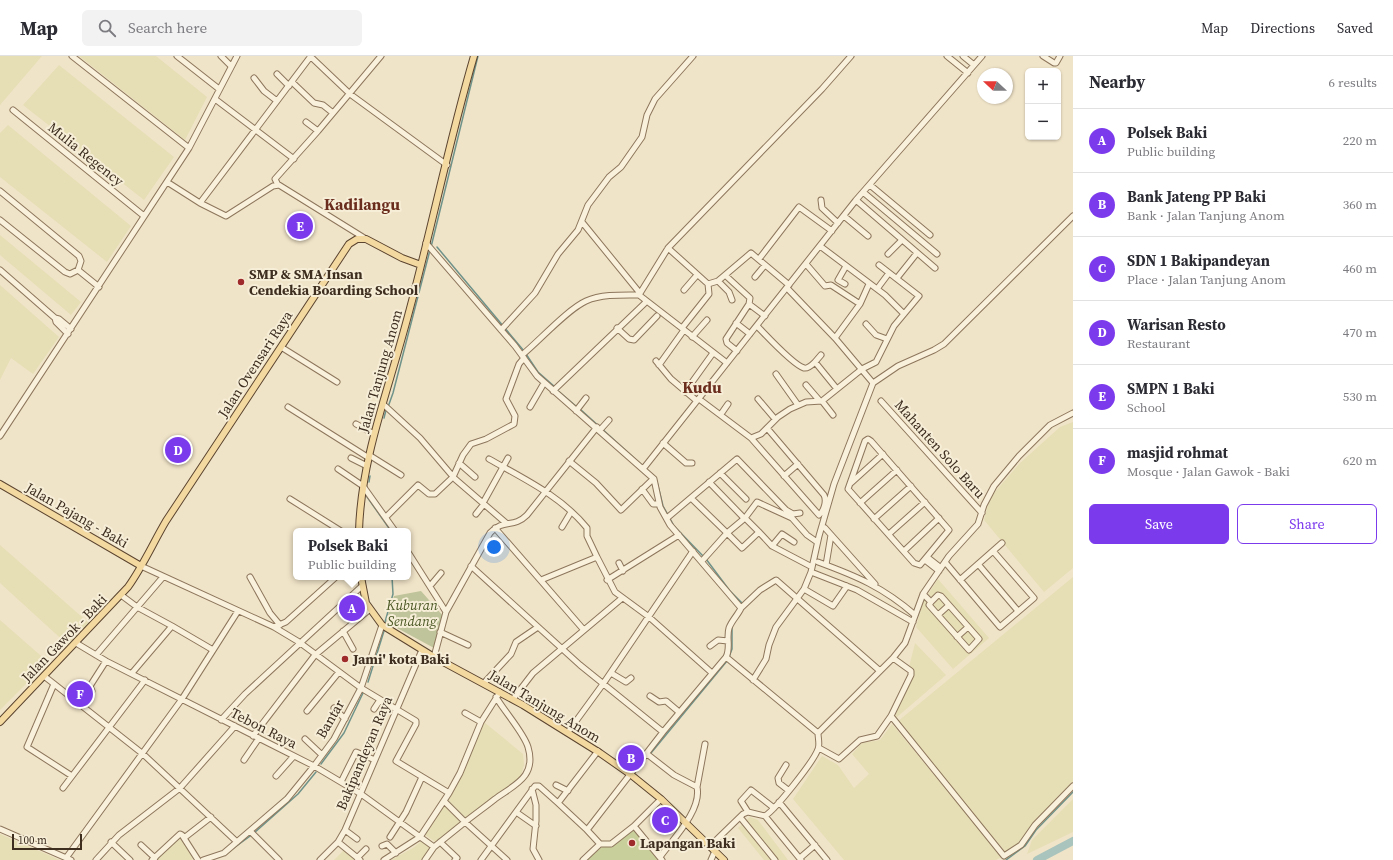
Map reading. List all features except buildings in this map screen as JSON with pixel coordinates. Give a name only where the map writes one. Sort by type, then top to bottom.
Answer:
[{"type":"main road","name":"Jalan Tanjung Anom","points":[[359,528],[363,486],[374,434],[386,406],[422,265],[430,246],[447,164],[474,56]]},
{"type":"main road","name":"Jalan Ovensari Raya","points":[[141,566],[150,547],[166,521],[349,244],[357,239],[366,239]]},
{"type":"main road","points":[[366,239],[402,258],[422,265]]},
{"type":"main road","name":"Jalan Pajang - Baki","points":[[0,484],[141,566]]},
{"type":"main road","name":"Jalan Gawok - Baki","points":[[0,722],[121,595],[141,566]]},
{"type":"main road","name":"Jalan Tanjung Anom","points":[[361,580],[365,599],[370,609],[382,625],[434,657],[484,683],[498,695],[513,699],[598,751],[661,799],[724,860]]},
{"type":"street","points":[[72,56],[189,148]]},
{"type":"street","points":[[177,56],[219,90]]},
{"type":"street","points":[[221,56],[231,66]]},
{"type":"street","points":[[0,436],[189,148],[237,56]]},
{"type":"street","points":[[200,203],[256,131],[310,56],[350,94],[447,164]]},
{"type":"street","points":[[366,239],[278,185],[275,179],[294,159],[381,56]]},
{"type":"street","points":[[503,329],[535,293],[558,254],[573,239],[582,222],[585,211],[595,195],[609,178],[621,167],[642,137],[647,115],[655,98],[693,56]]},
{"type":"street","points":[[639,294],[668,248],[822,89],[851,56]]},
{"type":"street","points":[[947,56],[968,73]]},
{"type":"street","points":[[963,56],[974,65]]},
{"type":"street","points":[[644,468],[856,200],[982,56]]},
{"type":"street","points":[[1043,56],[1054,63],[1060,56]]},
{"type":"street","points":[[277,74],[314,103],[323,105],[333,113]]},
{"type":"street","points":[[254,78],[264,91],[277,102]]},
{"type":"street","points":[[215,99],[294,159]]},
{"type":"street","name":"Mulia Regency","points":[[13,110],[144,216]]},
{"type":"street","points":[[306,122],[318,131]]},
{"type":"street","points":[[166,182],[219,214],[229,215],[272,186],[278,185]]},
{"type":"street","points":[[870,185],[930,235]]},
{"type":"street","points":[[0,191],[79,256],[81,261],[78,270],[70,274],[65,272],[0,220]]},
{"type":"street","points":[[863,192],[937,254]]},
{"type":"street","points":[[821,200],[822,208],[838,223]]},
{"type":"street","points":[[856,200],[935,268]]},
{"type":"street","points":[[759,259],[800,207],[832,231]]},
{"type":"street","points":[[844,216],[868,236]]},
{"type":"street","points":[[753,680],[766,659],[769,645],[776,627],[804,589],[811,570],[817,542],[838,473],[873,383],[898,366],[944,344],[1073,216]]},
{"type":"street","points":[[582,222],[646,302],[727,363]]},
{"type":"street","points":[[888,254],[902,240]]},
{"type":"street","points":[[430,246],[503,329],[544,382],[555,389],[600,428],[653,478],[657,485],[659,504],[679,536],[693,551],[704,559],[742,605]]},
{"type":"street","points":[[820,246],[877,289],[904,314]]},
{"type":"street","points":[[668,248],[708,284],[709,294],[657,363],[685,392],[721,414],[752,438],[815,513],[820,514],[826,497],[767,428]]},
{"type":"street","points":[[708,284],[718,281],[750,253],[759,259],[788,286],[873,383]]},
{"type":"street","points":[[897,278],[917,253]]},
{"type":"street","points":[[806,264],[825,286],[830,284],[860,304]]},
{"type":"street","points":[[755,277],[765,265]]},
{"type":"street","points":[[752,438],[758,437],[775,419],[798,405],[820,401],[862,369],[879,360],[887,339],[904,314],[919,296],[879,265]]},
{"type":"street","points":[[835,287],[846,266]]},
{"type":"street","points":[[0,270],[55,318],[59,319],[70,331]]},
{"type":"street","points":[[78,270],[99,287]]},
{"type":"street","points":[[877,289],[889,272]]},
{"type":"street","points":[[684,290],[697,275]]},
{"type":"street","points":[[725,275],[750,298],[749,304],[726,341],[737,351]]},
{"type":"street","points":[[838,280],[845,284]]},
{"type":"street","points":[[718,281],[729,292],[732,300]]},
{"type":"street","points":[[835,338],[860,304],[869,284]]},
{"type":"street","points":[[386,517],[416,486],[421,486],[429,494],[433,495],[452,477],[471,444],[514,424],[515,416],[506,399],[519,364],[524,355],[572,311],[587,300],[639,294]]},
{"type":"street","points":[[555,389],[617,328],[646,302]]},
{"type":"street","points":[[749,304],[765,316]]},
{"type":"street","points":[[617,328],[629,339],[634,340],[657,316]]},
{"type":"street","points":[[692,337],[707,320]]},
{"type":"street","points":[[736,323],[750,334]]},
{"type":"street","points":[[866,324],[876,335],[887,339]]},
{"type":"street","points":[[757,326],[803,367],[808,367],[821,355]]},
{"type":"street","points":[[281,347],[337,382]]},
{"type":"street","points":[[685,392],[713,353]]},
{"type":"street","points":[[815,362],[837,389]]},
{"type":"street","points":[[776,374],[798,405]]},
{"type":"street","points":[[530,407],[544,382]]},
{"type":"street","points":[[806,385],[833,415]]},
{"type":"street","points":[[578,409],[586,398]]},
{"type":"street","points":[[758,399],[775,419]]},
{"type":"street","name":"Mahanten Solo Baru","points":[[881,401],[982,513]]},
{"type":"street","points":[[721,414],[728,404]]},
{"type":"street","points":[[386,406],[420,438],[452,477],[506,523]]},
{"type":"street","points":[[288,407],[401,475]]},
{"type":"street","points":[[818,733],[893,658],[908,637],[923,594],[959,544],[974,530],[984,505],[994,486],[1019,456],[1050,425],[1073,413]]},
{"type":"street","points":[[434,657],[446,612],[471,566],[495,528],[506,523],[517,523],[522,520],[569,461],[609,420]]},
{"type":"street","points":[[356,424],[374,434]]},
{"type":"street","points":[[866,440],[871,441],[883,454],[948,530],[926,558],[918,565],[874,519],[848,489],[866,440]]},
{"type":"street","points":[[664,443],[686,463],[692,463]]},
{"type":"street","points":[[850,484],[883,454]]},
{"type":"street","points":[[351,458],[367,466]]},
{"type":"street","points":[[476,514],[484,504],[508,458]]},
{"type":"street","points":[[668,518],[738,458],[786,510],[793,514],[800,513]]},
{"type":"street","points":[[489,459],[546,490],[588,528],[587,536],[596,557],[608,580],[621,598],[649,617],[712,673]]},
{"type":"street","points":[[569,461],[596,483],[620,509],[624,508],[653,478]]},
{"type":"street","points":[[459,463],[475,477]]},
{"type":"street","points":[[784,476],[798,464]]},
{"type":"street","points":[[338,469],[363,486],[393,528]]},
{"type":"street","points":[[860,503],[897,470]]},
{"type":"street","points":[[720,473],[746,499]]},
{"type":"street","points":[[709,482],[772,546],[811,570],[857,590],[912,622]]},
{"type":"street","points":[[874,519],[911,486]]},
{"type":"street","points":[[642,490],[653,504],[659,504]]},
{"type":"street","points":[[691,498],[742,548],[759,532]]},
{"type":"street","points":[[290,499],[336,528]]},
{"type":"street","points":[[704,559],[726,533],[755,503],[758,502],[792,518],[807,535],[817,542]]},
{"type":"street","points":[[888,534],[925,502]]},
{"type":"street","points":[[562,527],[571,512]]},
{"type":"street","points":[[904,551],[939,518]]},
{"type":"street","points":[[495,528],[583,629]]},
{"type":"street","points":[[825,528],[880,589]]},
{"type":"street","points":[[772,546],[782,534],[794,542]]},
{"type":"street","points":[[826,565],[831,535]]},
{"type":"street","points":[[608,580],[679,536]]},
{"type":"street","points":[[960,580],[1002,543]]},
{"type":"street","points":[[568,732],[603,684],[693,551]]},
{"type":"street","points":[[945,562],[1000,627],[1034,598],[993,551]]},
{"type":"street","points":[[411,557],[446,612]]},
{"type":"street","points":[[541,580],[596,557]]},
{"type":"street","points":[[926,558],[940,569]]},
{"type":"street","points":[[818,562],[862,579],[880,589],[915,615]]},
{"type":"street","points":[[619,563],[623,571]]},
{"type":"street","points":[[978,564],[1018,612]]},
{"type":"street","points":[[141,566],[238,611],[277,626],[362,689],[416,723],[396,761],[449,793]]},
{"type":"street","points":[[471,566],[561,648],[663,732]]},
{"type":"street","points":[[430,586],[441,573]]},
{"type":"street","points":[[96,655],[163,577]]},
{"type":"street","points":[[250,577],[277,626]]},
{"type":"street","points":[[277,626],[286,622],[333,580]]},
{"type":"street","points":[[588,830],[679,712],[712,673],[728,658],[729,628],[742,605],[775,580],[880,671]]},
{"type":"street","points":[[221,720],[245,694],[299,642],[362,586]]},
{"type":"street","points":[[804,589],[833,606],[847,586]]},
{"type":"street","points":[[923,594],[931,602]]},
{"type":"street","points":[[121,595],[138,607],[213,650]]},
{"type":"street","points":[[940,595],[979,639],[969,650],[929,605],[931,602],[940,595]]},
{"type":"street","points":[[513,699],[527,680],[561,648],[621,598]]},
{"type":"street","points":[[938,615],[949,605]]},
{"type":"street","points":[[253,736],[316,655],[370,609]]},
{"type":"street","points":[[0,829],[69,859],[182,699],[238,611]]},
{"type":"street","points":[[286,622],[286,634]]},
{"type":"street","name":"Bantar","points":[[203,860],[223,854],[251,833],[287,799],[316,767],[362,689],[382,625]]},
{"type":"street","points":[[132,673],[172,626]]},
{"type":"street","points":[[484,683],[511,654],[516,642],[538,627]]},
{"type":"street","points":[[957,637],[968,627]]},
{"type":"street","points":[[343,631],[353,649]]},
{"type":"street","points":[[440,632],[468,645]]},
{"type":"street","points":[[710,646],[718,640],[728,641]]},
{"type":"street","name":"Tebon Raya","points":[[76,643],[106,661],[259,738],[293,757],[316,767],[361,794],[434,847]]},
{"type":"street","name":"Bakipandeyan Raya","points":[[320,860],[338,842],[345,830],[422,650]]},
{"type":"street","points":[[728,658],[818,733],[819,748],[779,802],[765,816]]},
{"type":"street","points":[[819,748],[836,758],[842,759],[860,740],[877,736],[891,716],[911,673],[893,658]]},
{"type":"street","points":[[81,705],[92,691],[90,686],[106,661]]},
{"type":"street","points":[[307,711],[339,672]]},
{"type":"street","points":[[611,672],[626,682],[631,678]]},
{"type":"street","points":[[44,676],[108,728],[143,754],[237,842]]},
{"type":"street","points":[[63,788],[144,680]]},
{"type":"street","points":[[54,684],[27,747],[72,776]]},
{"type":"street","points":[[384,860],[420,837],[449,793],[460,773],[481,722],[498,695],[528,746],[528,765],[526,772],[518,785],[496,798],[440,842],[434,847],[425,860]]},
{"type":"street","points":[[650,696],[659,702],[666,701],[679,712]]},
{"type":"street","points":[[374,709],[380,700]]},
{"type":"street","points":[[334,708],[345,719]]},
{"type":"street","points":[[465,713],[481,722]]},
{"type":"street","points":[[891,716],[1004,856],[1021,845],[1035,825],[1073,786]]},
{"type":"street","points":[[96,860],[111,842],[180,788],[235,726]]},
{"type":"street","points":[[244,760],[259,738]]},
{"type":"street","points":[[305,739],[322,755]]},
{"type":"street","points":[[634,826],[661,858],[696,805],[697,787],[705,744]]},
{"type":"street","points":[[558,803],[598,751]]},
{"type":"street","points":[[341,782],[356,752],[375,760]]},
{"type":"street","points":[[646,754],[674,775],[697,787]]},
{"type":"street","points":[[276,776],[293,757]]},
{"type":"street","points":[[786,765],[778,778],[779,783],[788,790]]},
{"type":"street","points":[[390,837],[400,823],[422,777]]},
{"type":"street","points":[[556,785],[568,791]]},
{"type":"street","points":[[482,860],[535,786],[539,786],[588,830],[600,844]]},
{"type":"street","points":[[532,789],[536,805],[536,826],[533,849],[538,860]]},
{"type":"street","points":[[748,812],[742,801],[751,790],[774,808]]},
{"type":"street","points":[[583,860],[600,844],[611,844],[634,826],[661,799]]},
{"type":"street","points":[[444,801],[507,860]]},
{"type":"street","points":[[779,802],[827,860]]},
{"type":"street","points":[[516,812],[536,826]]},
{"type":"street","points":[[710,846],[740,817],[748,812],[765,816],[801,859],[816,845]]},
{"type":"street","points":[[184,838],[210,817]]},
{"type":"street","points":[[740,817],[775,860]]},
{"type":"street","points":[[345,830],[357,840]]},
{"type":"street","points":[[251,833],[279,860]]},
{"type":"street","points":[[142,845],[154,859],[178,835],[182,835],[198,860]]},
{"type":"street","points":[[111,842],[130,860]]},
{"type":"street","points":[[338,842],[358,859],[366,849]]},
{"type":"street","points":[[440,842],[456,858],[455,860]]},
{"type":"street","points":[[382,846],[387,844],[396,853]]},
{"type":"street","points":[[711,860],[715,851]]},
{"type":"shaded area","points":[[0,56],[42,56],[0,105]]},
{"type":"shaded area","points":[[79,56],[156,56],[207,97],[185,140]]},
{"type":"shaded area","points":[[59,65],[174,157],[144,200],[23,105]]},
{"type":"shaded area","points":[[8,125],[131,226],[107,262],[0,177],[0,133]]},
{"type":"shaded area","points":[[0,235],[81,302],[71,315],[0,255]]},
{"type":"shaded area","points":[[0,285],[59,337],[33,374],[11,358],[0,380]]},
{"type":"shaded area","points":[[1073,422],[1073,568],[1044,592],[984,520],[988,504],[994,493],[1020,463],[1060,427]]},
{"type":"shaded area","points":[[0,545],[90,624],[68,645],[0,583]]},
{"type":"shaded area","points":[[1073,577],[1073,785],[1021,845],[1007,854],[897,722]]},
{"type":"shaded area","points":[[938,579],[989,638],[953,669],[916,627],[923,602]]},
{"type":"shaded area","points":[[0,620],[48,662],[0,710]]},
{"type":"shaded area","points":[[915,643],[946,675],[897,717],[895,716],[914,673],[909,667]]},
{"type":"shaded area","points":[[484,722],[523,754],[524,765],[520,779],[466,818],[448,800],[464,770]]},
{"type":"shaded area","points":[[892,724],[1002,857],[996,860],[844,860],[793,799],[822,756],[838,765],[854,788],[869,774],[852,754],[862,743],[880,740]]},
{"type":"shaded area","points":[[1073,799],[1073,832],[1027,854],[1032,840]]},
{"type":"shaded area","points":[[446,803],[464,822],[437,843],[425,835]]},
{"type":"shaded area","points":[[750,817],[758,820],[788,860],[764,860],[738,828]]},
{"type":"shaded area","points":[[0,834],[60,860],[0,860]]},
{"type":"shaded area","points":[[180,837],[183,838],[194,858],[191,860],[156,860]]},
{"type":"shaded area","points":[[423,840],[433,847],[423,860],[391,860],[413,848]]},
{"type":"shaded area","points":[[344,850],[357,860],[334,860]]},
{"type":"green space","name":"Kuburan Sendang","points":[[421,591],[444,617],[434,648],[386,622],[394,596]]},
{"type":"green space","name":"Lapangan Baki","points":[[636,827],[664,860],[587,860],[602,847],[612,845]]},
{"type":"waterway","points":[[431,247],[478,56]]},
{"type":"waterway","points":[[437,247],[524,351]]},
{"type":"waterway","points":[[388,407],[393,393],[430,250]]},
{"type":"waterway","points":[[526,354],[538,372],[555,387]]},
{"type":"waterway","points":[[557,390],[577,407]]},
{"type":"waterway","points":[[580,409],[644,467]]},
{"type":"waterway","points":[[384,418],[386,410]]},
{"type":"waterway","points":[[369,482],[370,476]]},
{"type":"waterway","points":[[657,482],[663,506],[674,526],[703,556]]},
{"type":"waterway","points":[[365,494],[389,528]]},
{"type":"waterway","points":[[706,559],[730,591],[743,604]]},
{"type":"waterway","points":[[385,622],[393,594],[392,580]]},
{"type":"waterway","points":[[733,624],[744,607]]},
{"type":"waterway","points":[[729,657],[732,649],[732,628]]},
{"type":"waterway","points":[[368,682],[384,631]]},
{"type":"waterway","points":[[651,753],[727,661]]},
{"type":"waterway","points":[[321,764],[344,733],[363,693]]},
{"type":"waterway","points":[[224,855],[253,834],[298,794],[316,772]]},
{"type":"waterway","points":[[1006,860],[1025,846],[1036,830],[1073,792]]},
{"type":"waterway","points":[[1037,860],[1073,841]]},
{"type":"place","name":"SMPN 1 Baki","points":[[300,226]]},
{"type":"place","name":"SMP & SMA Insan Cendekia Boarding School","points":[[241,282]]},
{"type":"place","name":"Warisan Resto","points":[[178,450]]},
{"type":"place","name":"Polsek Baki","points":[[352,608]]},
{"type":"place","name":"Jami' kota Baki","points":[[345,659]]},
{"type":"place","name":"masjid rohmat","points":[[80,694]]},
{"type":"place","name":"Bank Jateng PP Baki","points":[[631,758]]},
{"type":"place","name":"SDN 1 Bakipandeyan","points":[[665,820]]},
{"type":"place","name":"Lapangan Baki","points":[[632,843]]},
{"type":"district","name":"Kadilangu","points":[[362,204]]},
{"type":"district","name":"Kudu","points":[[702,387]]}]
